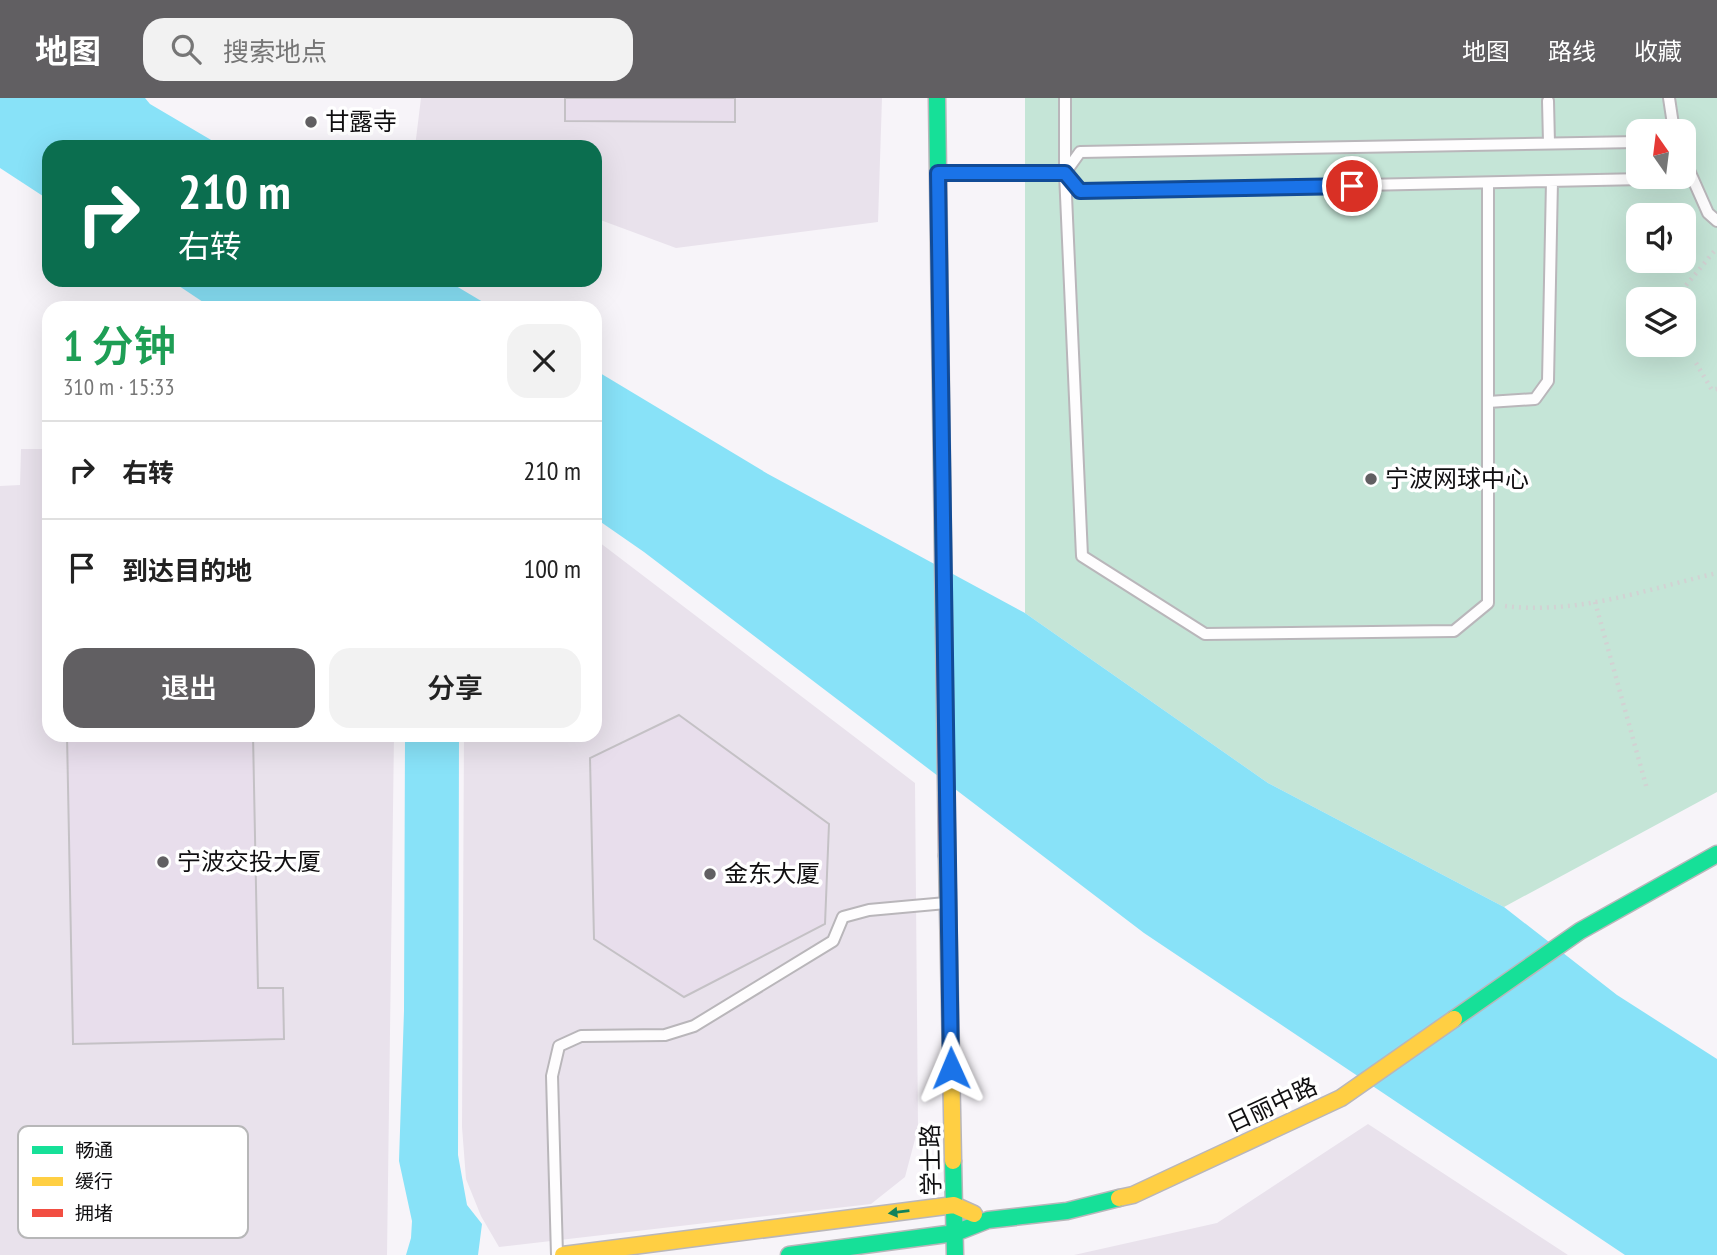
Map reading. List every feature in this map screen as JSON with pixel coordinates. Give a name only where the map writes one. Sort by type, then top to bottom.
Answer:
[{"type":"main road","name":"学士路","points":[[937,98],[946,818],[955,1255]]},
{"type":"main road","name":"日丽中路","points":[[789,1255],[955,1233],[988,1220],[1067,1211],[1133,1195],[1341,1098],[1580,931],[1717,854]]},
{"type":"main road","points":[[563,1255],[954,1205],[988,1220]]},
{"type":"lane","points":[[1065,98],[1065,173],[1082,556],[1205,634],[1454,631],[1488,603],[1488,183]]},
{"type":"lane","points":[[1669,98],[1672,119]]},
{"type":"lane","points":[[1548,101],[1549,143]]},
{"type":"lane","points":[[1065,173],[1080,152],[1626,142]]},
{"type":"lane","points":[[938,173],[1065,173]]},
{"type":"lane","points":[[1065,173],[1080,191],[1626,179]]},
{"type":"lane","points":[[1488,402],[1535,399],[1548,382],[1552,181]]},
{"type":"lane","points":[[1696,187],[1708,213],[1717,221]]},
{"type":"lane","points":[[557,1255],[552,1076],[559,1046],[581,1036],[665,1035],[694,1026],[833,941],[843,917],[869,910],[948,903]]},
{"type":"path","points":[[1684,287],[1717,248]]},
{"type":"path","points":[[1696,363],[1712,390],[1717,388]]},
{"type":"path","points":[[1488,603],[1534,610],[1578,606],[1717,573]]},
{"type":"path","points":[[1595,602],[1647,789]]},
{"type":"shaded area","points":[[421,98],[882,98],[878,222],[676,248],[602,221],[602,140],[416,140]]},
{"type":"shaded area","points":[[21,449],[42,449],[42,742],[394,742],[387,1255],[0,1255],[0,486],[20,485]]},
{"type":"shaded area","points":[[602,544],[915,783],[918,1128],[905,1177],[871,1204],[499,1247],[481,1216],[466,1179],[462,1127],[464,742],[602,742]]},
{"type":"shaded area","points":[[1368,1124],[1568,1255],[1074,1255],[1217,1223]]},
{"type":"green space","name":"宁波网球中心","points":[[1025,98],[1717,98],[1717,792],[1504,907],[1268,783],[1025,613]]},
{"type":"water","points":[[0,98],[145,98],[150,104],[211,140],[42,140],[42,195],[0,168]]},
{"type":"water","points":[[180,287],[458,287],[481,301],[202,301]]},
{"type":"water","points":[[602,374],[768,474],[1025,613],[1268,783],[1504,907],[1617,995],[1717,1059],[1717,1255],[1625,1255],[1144,933],[644,552],[602,523]]},
{"type":"water","points":[[405,742],[459,742],[458,1155],[467,1205],[482,1224],[478,1255],[406,1255],[412,1221],[399,1161],[404,1011]]},
{"type":"building","points":[[565,98],[735,98],[735,122],[565,121]]},
{"type":"building","name":"金东大厦","points":[[679,715],[829,824],[825,924],[684,997],[594,939],[590,758]]},
{"type":"building","name":"宁波交投大厦","points":[[67,742],[253,742],[258,988],[283,988],[284,1039],[73,1044]]},
{"type":"traffic: fast","points":[[937,98],[944,628]]},
{"type":"traffic: fast","points":[[1454,1019],[1580,931],[1717,854]]},
{"type":"traffic: fast","points":[[953,1161],[955,1255]]},
{"type":"traffic: fast","points":[[789,1255],[955,1233],[988,1220],[1067,1211],[1119,1198]]},
{"type":"traffic: slow","points":[[947,856],[953,1161]]},
{"type":"traffic: slow","points":[[1119,1198],[1133,1195],[1341,1098],[1454,1019]]},
{"type":"traffic: slow","points":[[563,1255],[954,1205],[974,1214]]},
{"type":"traffic: jam","points":[[944,628],[947,856]]},
{"type":"place","name":"甘露寺","points":[[311,122]]},
{"type":"place","name":"宁波网球中心","points":[[1371,479]]},
{"type":"place","name":"宁波交投大厦","points":[[163,862]]},
{"type":"place","name":"金东大厦","points":[[710,874]]},
{"type":"route","points":[[951,1068],[938,173],[1065,173],[1080,191],[1352,186]]}]
